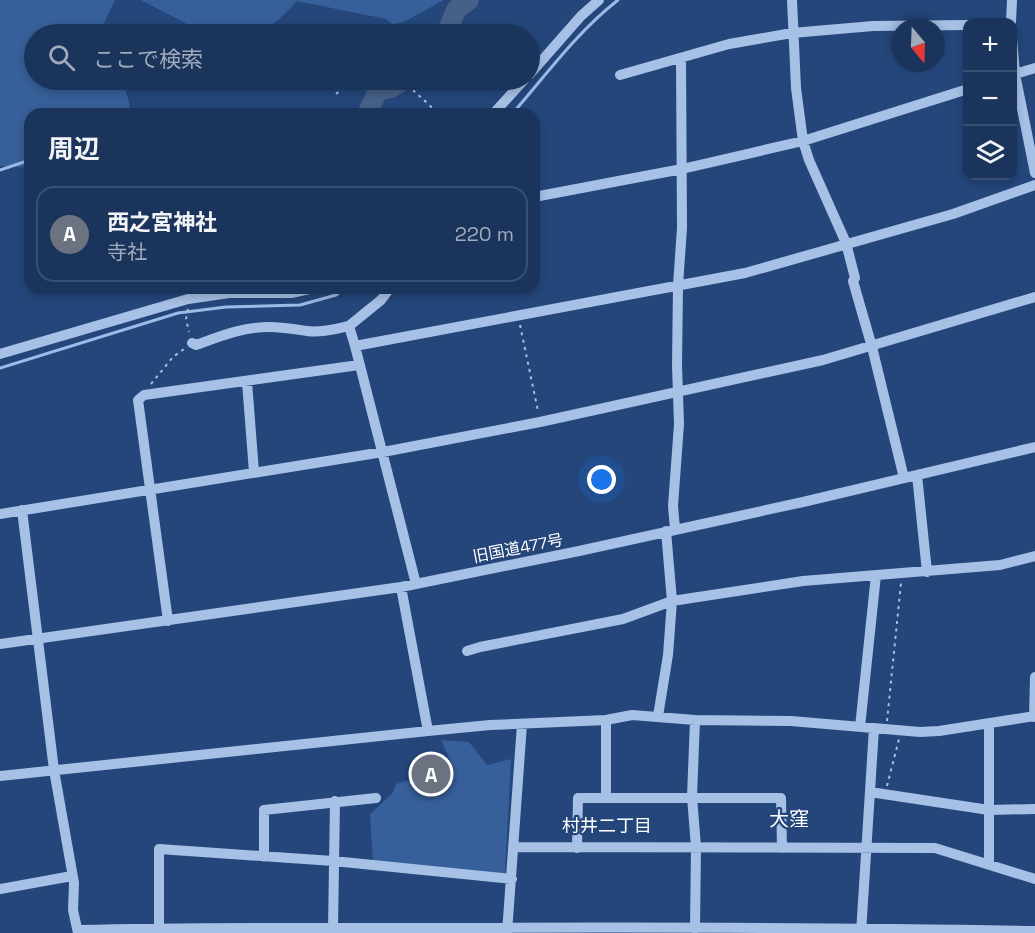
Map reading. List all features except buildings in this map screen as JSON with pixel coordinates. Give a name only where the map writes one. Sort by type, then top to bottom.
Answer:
[{"type":"street","points":[[540,63],[581,16],[599,0]]},
{"type":"street","points":[[792,0],[796,88],[803,141],[809,160],[846,243],[855,278],[853,280],[872,346],[904,478]]},
{"type":"street","points":[[1011,18],[1012,0]]},
{"type":"street","points":[[620,75],[729,44],[792,33],[873,26],[963,26]]},
{"type":"street","points":[[658,716],[668,655],[672,601],[670,530],[678,445],[678,285],[682,238],[681,58]]},
{"type":"street","points":[[1017,73],[1035,68]]},
{"type":"street","points":[[1017,88],[1035,173]]},
{"type":"street","points":[[498,108],[515,90]]},
{"type":"street","points":[[540,196],[682,169],[803,141],[963,91]]},
{"type":"street","points":[[355,346],[745,273],[953,214],[1035,185]]},
{"type":"street","points":[[0,354],[188,299],[222,294]]},
{"type":"street","points":[[192,343],[196,345],[222,334],[253,328],[319,331],[349,326],[386,294]]},
{"type":"street","points":[[0,514],[382,452],[540,422],[823,360],[1035,297]]},
{"type":"street","points":[[349,326],[416,584]]},
{"type":"street","points":[[168,621],[138,400],[144,395],[359,365]]},
{"type":"street","points":[[247,382],[254,472]]},
{"type":"street","name":"旧国道477号","points":[[0,644],[401,587],[670,530],[1035,447]]},
{"type":"street","points":[[917,475],[927,572]]},
{"type":"street","points":[[22,510],[54,770],[72,876],[73,910],[78,932],[159,928],[508,930],[695,928],[1035,931]]},
{"type":"street","points":[[467,651],[623,619],[672,601],[803,580],[1000,566],[1035,556]]},
{"type":"street","points":[[860,728],[876,575]]},
{"type":"street","points":[[401,587],[428,731]]},
{"type":"street","points":[[0,776],[428,731],[606,720],[632,715],[695,720],[791,721],[860,728],[939,731],[1034,717],[1035,677]]},
{"type":"street","points":[[606,720],[606,797]]},
{"type":"street","points":[[695,720],[692,797],[696,848],[695,928]]},
{"type":"street","points":[[508,930],[522,724]]},
{"type":"street","points":[[989,725],[989,864]]},
{"type":"street","points":[[861,931],[874,728]]},
{"type":"street","points":[[870,792],[989,810],[1035,808]]},
{"type":"street","points":[[577,848],[578,798],[692,797],[782,798],[782,848]]},
{"type":"street","points":[[264,857],[264,810],[376,798]]},
{"type":"street","points":[[333,928],[334,801]]},
{"type":"street","points":[[515,847],[935,848],[1035,879]]},
{"type":"street","points":[[159,928],[159,849],[333,861],[512,879]]},
{"type":"street","points":[[0,889],[72,876]]},
{"type":"path","points":[[336,94],[341,90]]},
{"type":"path","points":[[413,90],[432,108]]},
{"type":"path","points":[[144,395],[166,364],[192,343],[186,319],[188,307]]},
{"type":"path","points":[[517,314],[540,422]]},
{"type":"path","points":[[886,729],[902,574]]},
{"type":"path","points":[[885,794],[901,730]]},
{"type":"shaded area","points":[[0,0],[115,0],[104,24],[24,24],[24,90],[124,90],[129,108],[24,108],[24,168],[0,166]]},
{"type":"shaded area","points":[[141,0],[444,0],[404,22],[392,24],[386,19],[297,1],[273,24],[187,24]]},
{"type":"shaded area","points":[[441,740],[469,742],[487,765],[511,759],[505,874],[373,862],[370,814],[392,794],[396,784],[415,778],[416,790],[447,783],[451,762]]},
{"type":"waterway","points":[[450,24],[456,10],[469,0]]},
{"type":"waterway","points":[[540,81],[575,40],[618,0]]},
{"type":"waterway","points":[[370,108],[378,91],[382,90]]},
{"type":"waterway","points":[[517,108],[532,90]]},
{"type":"waterway","points":[[0,170],[24,162]]},
{"type":"waterway","points":[[0,368],[178,313],[226,307],[300,305],[337,294]]},
{"type":"place","name":"西之宮神社","points":[[431,774]]},
{"type":"district","name":"大窪","points":[[789,819]]},
{"type":"district","name":"村井二丁目","points":[[607,825]]}]
